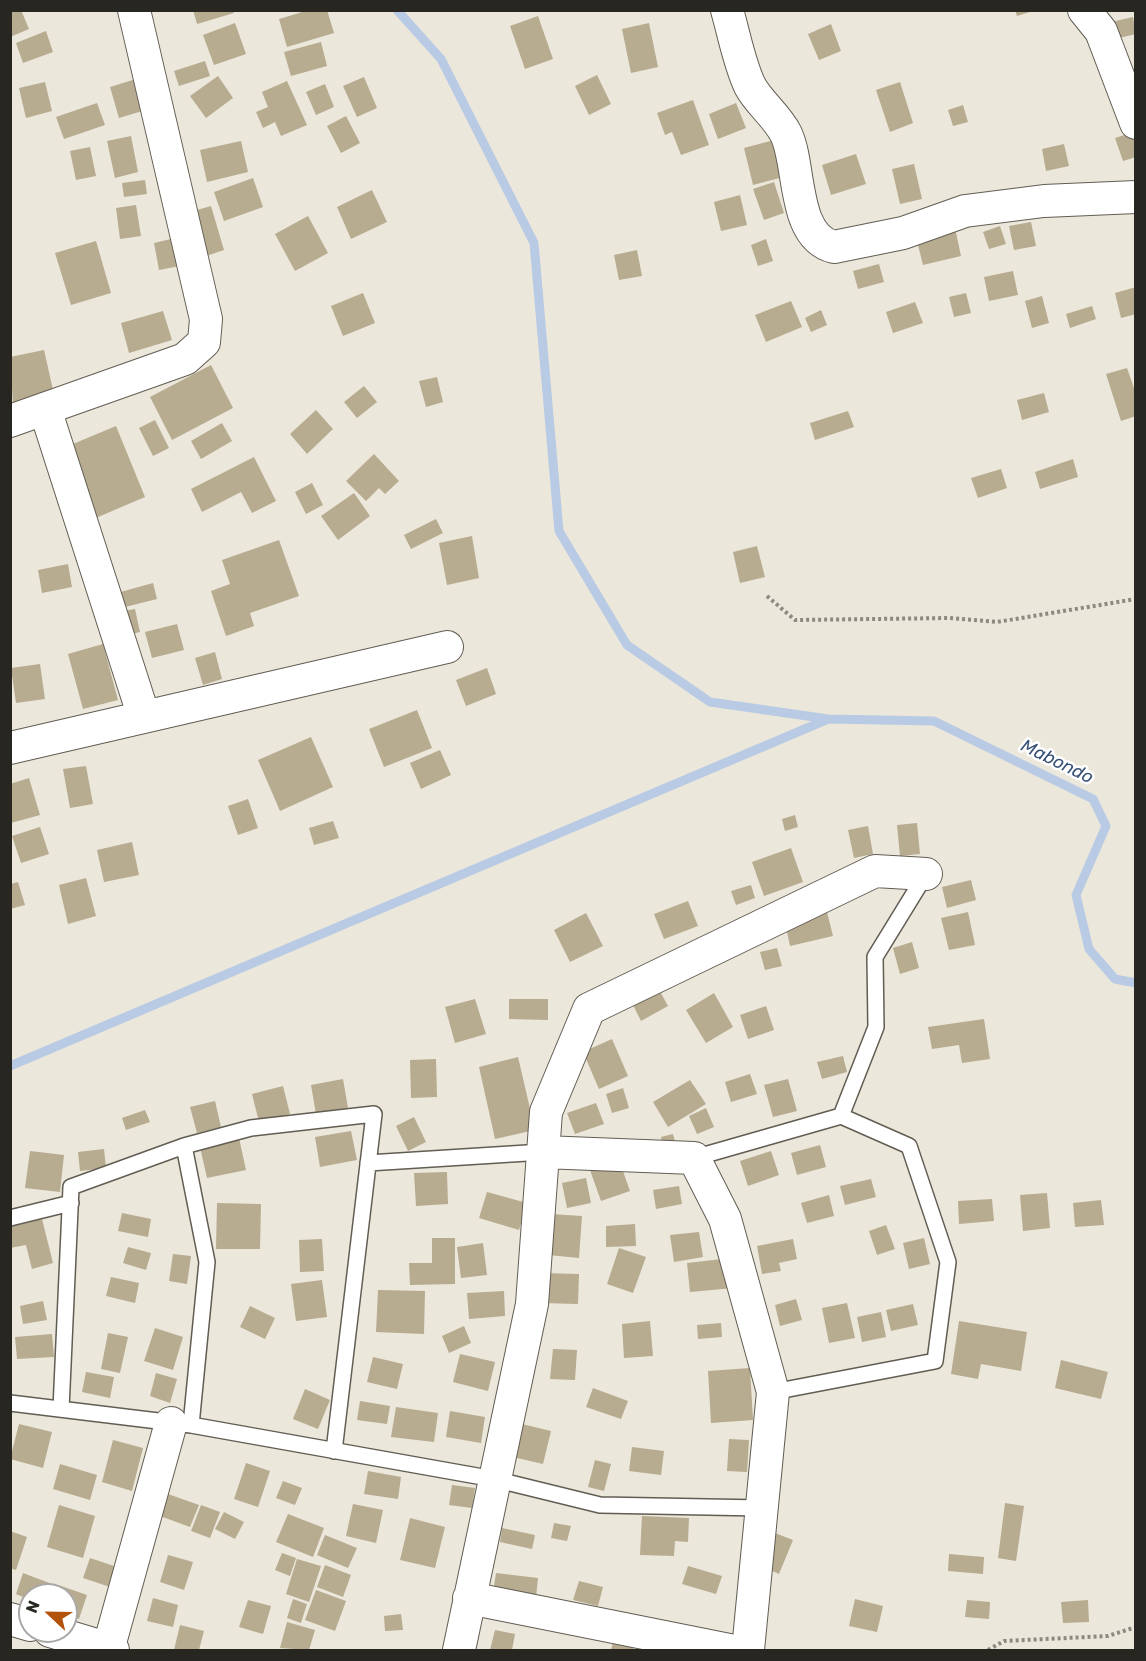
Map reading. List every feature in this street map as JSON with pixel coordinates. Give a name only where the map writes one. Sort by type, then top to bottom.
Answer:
[{"type":"street","points":[[10,421],[185,359],[204,342],[206,319],[134,10]]},
{"type":"street","points":[[727,10],[750,86],[786,135],[802,205],[814,237],[824,244],[834,247],[903,233],[965,211],[1044,201],[1136,197]]},
{"type":"street","points":[[1084,10],[1101,31],[1136,123]]},
{"type":"street","points":[[45,408],[144,717]]},
{"type":"street","points":[[10,748],[447,647]]},
{"type":"street","points":[[459,1650],[532,1304],[546,1112],[589,1009],[875,871],[926,874]]},
{"type":"street","points":[[543,1152],[694,1158],[725,1219],[773,1392],[748,1650]]},
{"type":"street","points":[[78,1640],[110,1650],[181,1424]]},
{"type":"street","points":[[469,1598],[729,1650]]},
{"type":"lane","points":[[842,1116],[876,1027],[875,957],[926,874]]},
{"type":"lane","points":[[61,1409],[71,1187],[184,1146],[251,1128],[374,1114],[334,1451]]},
{"type":"lane","points":[[694,1158],[842,1116],[909,1146],[948,1262],[935,1361],[773,1392]]},
{"type":"lane","points":[[181,1424],[207,1263],[184,1146]]},
{"type":"lane","points":[[368,1162],[543,1152]]},
{"type":"lane","points":[[10,1218],[71,1203]]},
{"type":"lane","points":[[10,1403],[181,1424],[494,1479],[600,1505],[762,1508]]},
{"type":"path","points":[[767,596],[795,620],[949,618],[997,622],[1136,599]]},
{"type":"path","points":[[988,1650],[1004,1641],[1108,1636],[1136,1627]]},
{"type":"building","points":[[10,10],[21,10],[29,29],[10,37]]},
{"type":"building","points":[[193,10],[233,10],[234,13],[197,24]]},
{"type":"building","points":[[309,10],[327,10],[334,33],[287,47],[279,19]]},
{"type":"building","points":[[1015,10],[1033,10],[1033,11],[1017,16]]},
{"type":"building","points":[[538,16],[553,59],[525,69],[510,26]]},
{"type":"building","points":[[1133,17],[1136,34],[1115,39],[1111,22]]},
{"type":"building","points":[[235,23],[246,54],[214,65],[203,35]]},
{"type":"building","points":[[649,23],[658,67],[631,73],[622,29]]},
{"type":"building","points":[[831,24],[841,51],[819,60],[808,34]]},
{"type":"building","points":[[46,31],[53,52],[23,63],[16,43]]},
{"type":"building","points":[[321,42],[327,66],[291,76],[284,52]]},
{"type":"building","points":[[205,61],[210,76],[179,86],[174,71]]},
{"type":"building","points":[[597,75],[611,104],[589,115],[575,86]]},
{"type":"building","points":[[218,76],[233,98],[206,118],[190,96]]},
{"type":"building","points":[[364,77],[377,108],[357,117],[343,86]]},
{"type":"building","points":[[139,78],[149,109],[119,118],[110,87]]},
{"type":"building","points":[[287,81],[307,125],[281,136],[275,122],[263,128],[256,112],[268,107],[262,92]]},
{"type":"building","points":[[45,82],[52,111],[26,118],[19,88]]},
{"type":"building","points":[[900,82],[913,123],[890,132],[876,90]]},
{"type":"building","points":[[325,84],[334,107],[316,115],[306,92]]},
{"type":"building","points":[[693,100],[709,145],[681,155],[672,132],[665,135],[657,113]]},
{"type":"building","points":[[97,103],[105,125],[64,139],[56,117]]},
{"type":"building","points":[[736,103],[746,128],[718,139],[709,114]]},
{"type":"building","points":[[963,105],[968,122],[953,126],[948,110]]},
{"type":"building","points":[[346,116],[360,143],[341,153],[327,126]]},
{"type":"building","points":[[1134,132],[1136,157],[1123,161],[1115,138]]},
{"type":"building","points":[[131,136],[138,172],[115,178],[107,141]]},
{"type":"building","points":[[778,139],[787,176],[753,185],[744,148]]},
{"type":"building","points":[[241,141],[248,172],[207,182],[200,150]]},
{"type":"building","points":[[1064,144],[1069,166],[1046,171],[1042,149]]},
{"type":"building","points":[[90,147],[96,176],[76,180],[70,151]]},
{"type":"building","points":[[856,154],[866,184],[831,195],[822,165]]},
{"type":"building","points":[[914,164],[922,199],[900,204],[892,169]]},
{"type":"building","points":[[253,178],[263,207],[224,221],[214,192]]},
{"type":"building","points":[[145,180],[147,194],[124,197],[122,183]]},
{"type":"building","points":[[774,182],[784,213],[764,220],[753,189]]},
{"type":"building","points":[[372,190],[387,222],[351,239],[337,207]]},
{"type":"building","points":[[740,195],[747,225],[721,231],[714,202]]},
{"type":"building","points":[[136,205],[141,236],[120,239],[116,208]]},
{"type":"building","points":[[211,206],[224,250],[203,257],[190,212]]},
{"type":"building","points":[[308,216],[328,253],[295,271],[275,234]]},
{"type":"building","points":[[1031,222],[1036,246],[1014,250],[1009,226]]},
{"type":"building","points":[[1000,226],[1006,244],[989,249],[983,232]]},
{"type":"building","points":[[955,228],[961,256],[923,265],[916,237]]},
{"type":"building","points":[[179,237],[185,265],[159,270],[154,243]]},
{"type":"building","points":[[766,239],[773,261],[758,266],[751,245]]},
{"type":"building","points":[[96,241],[111,293],[71,305],[55,253]]},
{"type":"building","points":[[637,250],[642,276],[619,280],[614,255]]},
{"type":"building","points":[[879,264],[884,282],[858,289],[853,271]]},
{"type":"building","points":[[1013,271],[1018,295],[989,301],[984,277]]},
{"type":"building","points":[[1136,287],[1136,314],[1121,318],[1115,293]]},
{"type":"building","points":[[363,293],[375,323],[343,336],[331,306]]},
{"type":"building","points":[[966,293],[971,313],[954,317],[949,297]]},
{"type":"building","points":[[1042,296],[1049,323],[1032,328],[1025,301]]},
{"type":"building","points":[[791,301],[802,327],[766,342],[755,315]]},
{"type":"building","points":[[915,302],[923,323],[893,333],[886,312]]},
{"type":"building","points":[[1092,306],[1096,319],[1070,328],[1066,314]]},
{"type":"building","points":[[821,310],[827,325],[811,332],[805,318]]},
{"type":"building","points":[[163,311],[172,340],[129,353],[121,323]]},
{"type":"building","points":[[44,350],[54,394],[13,404],[10,357]]},
{"type":"building","points":[[211,365],[233,408],[172,440],[150,397]]},
{"type":"building","points":[[1127,368],[1136,394],[1136,416],[1121,421],[1106,374]]},
{"type":"building","points":[[437,377],[443,402],[426,407],[419,381]]},
{"type":"building","points":[[364,386],[377,402],[357,418],[344,402]]},
{"type":"building","points":[[1044,393],[1049,412],[1022,420],[1017,400]]},
{"type":"building","points":[[316,410],[333,429],[307,454],[290,434]]},
{"type":"building","points":[[848,411],[854,427],[815,440],[810,423]]},
{"type":"building","points":[[155,420],[169,448],[153,456],[139,428]]},
{"type":"building","points":[[222,423],[232,441],[201,459],[191,441]]},
{"type":"building","points":[[116,426],[145,497],[91,520],[61,449]]},
{"type":"building","points":[[374,454],[399,481],[385,494],[379,488],[366,501],[346,481]]},
{"type":"building","points":[[254,457],[276,501],[252,513],[241,492],[202,512],[191,489]]},
{"type":"building","points":[[1073,459],[1078,477],[1040,489],[1035,472]]},
{"type":"building","points":[[1001,469],[1007,488],[978,498],[971,478]]},
{"type":"building","points":[[312,483],[323,505],[306,514],[295,492]]},
{"type":"building","points":[[354,493],[370,516],[338,540],[321,516]]},
{"type":"building","points":[[436,519],[443,533],[411,549],[404,535]]},
{"type":"building","points":[[472,536],[479,578],[447,585],[439,543]]},
{"type":"building","points":[[279,540],[299,596],[250,613],[254,626],[226,636],[211,591],[230,584],[222,560]]},
{"type":"building","points":[[757,546],[765,577],[740,583],[733,552]]},
{"type":"building","points":[[68,564],[72,587],[42,593],[38,570]]},
{"type":"building","points":[[153,583],[157,599],[121,608],[117,593]]},
{"type":"building","points":[[135,609],[140,632],[122,636],[117,612]]},
{"type":"building","points":[[177,624],[184,650],[152,658],[145,632]]},
{"type":"building","points":[[103,644],[118,700],[83,709],[68,654]]},
{"type":"building","points":[[215,652],[222,679],[203,685],[195,658]]},
{"type":"building","points":[[40,664],[45,699],[16,703],[11,668]]},
{"type":"building","points":[[487,668],[496,694],[466,706],[456,680]]},
{"type":"building","points":[[417,710],[432,748],[384,767],[369,729]]},
{"type":"building","points":[[311,737],[333,787],[280,811],[258,760]]},
{"type":"building","points":[[440,750],[451,775],[421,789],[410,763]]},
{"type":"building","points":[[86,766],[93,804],[70,808],[63,769]]},
{"type":"building","points":[[29,778],[40,815],[11,823],[10,784]]},
{"type":"building","points":[[248,799],[258,828],[238,835],[228,806]]},
{"type":"building","points":[[795,815],[798,827],[785,831],[782,819]]},
{"type":"building","points":[[333,821],[339,838],[314,845],[309,828]]},
{"type":"building","points":[[917,823],[920,854],[900,856],[897,825]]},
{"type":"building","points":[[868,826],[873,854],[854,858],[848,830]]},
{"type":"building","points":[[40,827],[49,854],[21,863],[12,836]]},
{"type":"building","points":[[132,842],[139,875],[104,882],[97,850]]},
{"type":"building","points":[[791,848],[803,882],[764,896],[752,862]]},
{"type":"building","points":[[86,878],[96,916],[68,924],[59,885]]},
{"type":"building","points":[[971,880],[976,900],[947,908],[942,887]]},
{"type":"building","points":[[18,882],[25,905],[10,909],[10,884]]},
{"type":"building","points":[[751,885],[755,898],[736,905],[731,891]]},
{"type":"building","points":[[688,901],[698,926],[664,939],[654,914]]},
{"type":"building","points":[[827,912],[833,936],[790,946],[785,922]]},
{"type":"building","points":[[968,912],[975,945],[949,950],[941,918]]},
{"type":"building","points":[[586,913],[603,946],[570,962],[554,930]]},
{"type":"building","points":[[912,942],[919,968],[900,974],[893,948]]},
{"type":"building","points":[[777,948],[782,966],[765,970],[760,952]]},
{"type":"building","points":[[656,984],[668,1006],[641,1021],[630,999]]},
{"type":"building","points":[[714,993],[733,1027],[706,1043],[686,1010]]},
{"type":"building","points":[[475,999],[486,1034],[455,1043],[445,1007]]},
{"type":"building","points":[[509,999],[548,999],[548,1020],[509,1019]]},
{"type":"building","points":[[766,1006],[774,1030],[748,1039],[740,1015]]},
{"type":"building","points":[[984,1019],[990,1059],[962,1063],[959,1045],[932,1049],[928,1027]]},
{"type":"building","points":[[612,1039],[628,1076],[599,1089],[583,1052]]},
{"type":"building","points":[[843,1056],[847,1072],[822,1079],[817,1062]]},
{"type":"building","points":[[518,1057],[535,1130],[495,1139],[479,1067]]},
{"type":"building","points":[[436,1059],[437,1097],[411,1098],[410,1060]]},
{"type":"building","points":[[750,1074],[757,1094],[731,1102],[725,1082]]},
{"type":"building","points":[[343,1079],[348,1108],[316,1114],[311,1085]]},
{"type":"building","points":[[788,1079],[797,1111],[773,1117],[764,1085]]},
{"type":"building","points":[[690,1080],[706,1104],[668,1127],[653,1102]]},
{"type":"building","points":[[283,1086],[290,1114],[259,1122],[252,1094]]},
{"type":"building","points":[[623,1088],[629,1108],[612,1113],[606,1094]]},
{"type":"building","points":[[215,1101],[221,1127],[197,1133],[190,1107]]},
{"type":"building","points":[[596,1103],[604,1124],[575,1134],[567,1113]]},
{"type":"building","points":[[706,1108],[714,1127],[697,1134],[689,1116]]},
{"type":"building","points":[[145,1110],[150,1122],[126,1130],[122,1118]]},
{"type":"building","points":[[414,1117],[426,1142],[408,1151],[396,1126]]},
{"type":"building","points":[[351,1131],[357,1160],[320,1167],[315,1137]]},
{"type":"building","points":[[673,1134],[676,1145],[663,1148],[661,1137]]},
{"type":"building","points":[[239,1138],[246,1170],[207,1178],[200,1147]]},
{"type":"building","points":[[820,1145],[826,1167],[797,1175],[791,1153]]},
{"type":"building","points":[[104,1149],[106,1168],[80,1171],[78,1152]]},
{"type":"building","points":[[30,1151],[64,1155],[60,1192],[25,1188]]},
{"type":"building","points":[[771,1151],[779,1175],[748,1186],[740,1161]]},
{"type":"building","points":[[619,1160],[630,1191],[601,1201],[590,1170]]},
{"type":"building","points":[[447,1172],[448,1204],[416,1206],[414,1173]]},
{"type":"building","points":[[586,1178],[591,1203],[567,1208],[562,1183]]},
{"type":"building","points":[[871,1179],[876,1197],[845,1205],[840,1186]]},
{"type":"building","points":[[679,1186],[682,1204],[656,1209],[653,1190]]},
{"type":"building","points":[[487,1192],[527,1203],[519,1230],[479,1218]]},
{"type":"building","points":[[1047,1193],[1050,1228],[1023,1231],[1020,1195]]},
{"type":"building","points":[[829,1195],[834,1216],[807,1223],[801,1203]]},
{"type":"building","points":[[992,1199],[994,1221],[959,1224],[958,1201]]},
{"type":"building","points":[[1101,1200],[1104,1225],[1075,1227],[1073,1203]]},
{"type":"building","points":[[217,1203],[261,1204],[260,1249],[216,1249]]},
{"type":"building","points":[[122,1213],[151,1219],[148,1237],[118,1231]]},
{"type":"building","points":[[551,1214],[582,1216],[579,1258],[548,1255]]},
{"type":"building","points":[[42,1219],[53,1263],[32,1269],[26,1245],[10,1248],[10,1227]]},
{"type":"building","points":[[635,1224],[636,1246],[606,1247],[606,1226]]},
{"type":"building","points":[[886,1225],[895,1249],[877,1255],[869,1231]]},
{"type":"building","points":[[699,1232],[703,1257],[674,1262],[670,1235]]},
{"type":"building","points":[[432,1238],[455,1238],[455,1284],[410,1285],[409,1263],[432,1263]]},
{"type":"building","points":[[924,1238],[930,1264],[909,1269],[903,1243]]},
{"type":"building","points":[[322,1239],[324,1271],[300,1272],[299,1240]]},
{"type":"building","points":[[793,1239],[797,1259],[779,1263],[781,1271],[762,1274],[757,1246]]},
{"type":"building","points":[[483,1243],[487,1275],[461,1278],[457,1247]]},
{"type":"building","points":[[128,1247],[151,1253],[146,1270],[123,1263]]},
{"type":"building","points":[[619,1248],[646,1257],[633,1293],[607,1284]]},
{"type":"building","points":[[173,1254],[191,1256],[187,1284],[169,1281]]},
{"type":"building","points":[[731,1258],[734,1288],[690,1292],[687,1263]]},
{"type":"building","points":[[542,1273],[579,1274],[578,1304],[541,1303]]},
{"type":"building","points":[[111,1277],[139,1283],[135,1303],[106,1296]]},
{"type":"building","points":[[322,1280],[327,1317],[296,1321],[291,1284]]},
{"type":"building","points":[[378,1290],[425,1291],[424,1334],[376,1332]]},
{"type":"building","points":[[504,1291],[505,1316],[469,1319],[467,1293]]},
{"type":"building","points":[[796,1299],[802,1320],[780,1326],[775,1305]]},
{"type":"building","points":[[43,1301],[47,1320],[23,1324],[20,1306]]},
{"type":"building","points":[[847,1303],[855,1338],[829,1343],[822,1308]]},
{"type":"building","points":[[913,1304],[918,1325],[891,1331],[886,1310]]},
{"type":"building","points":[[250,1306],[275,1318],[265,1339],[240,1327]]},
{"type":"building","points":[[881,1312],[886,1337],[862,1342],[857,1317]]},
{"type":"building","points":[[650,1321],[653,1356],[624,1358],[622,1324]]},
{"type":"building","points":[[959,1321],[1027,1332],[1021,1371],[981,1364],[978,1379],[951,1374]]},
{"type":"building","points":[[721,1323],[722,1337],[698,1339],[697,1325]]},
{"type":"building","points":[[464,1326],[471,1343],[449,1353],[442,1336]]},
{"type":"building","points":[[155,1328],[183,1337],[173,1370],[144,1361]]},
{"type":"building","points":[[108,1333],[128,1337],[120,1373],[101,1369]]},
{"type":"building","points":[[52,1334],[54,1357],[17,1359],[15,1337]]},
{"type":"building","points":[[553,1349],[577,1350],[575,1380],[550,1379]]},
{"type":"building","points":[[460,1354],[495,1362],[488,1391],[453,1382]]},
{"type":"building","points":[[373,1357],[403,1364],[397,1389],[367,1382]]},
{"type":"building","points":[[1061,1360],[1108,1372],[1101,1399],[1055,1388]]},
{"type":"building","points":[[750,1368],[753,1420],[711,1423],[708,1371]]},
{"type":"building","points":[[86,1372],[114,1377],[110,1398],[82,1392]]},
{"type":"building","points":[[156,1373],[177,1379],[170,1403],[150,1396]]},
{"type":"building","points":[[593,1388],[628,1401],[621,1419],[586,1407]]},
{"type":"building","points":[[305,1389],[330,1400],[318,1429],[293,1419]]},
{"type":"building","points":[[360,1401],[390,1406],[387,1424],[357,1420]]},
{"type":"building","points":[[396,1407],[438,1413],[434,1442],[391,1437]]},
{"type":"building","points":[[450,1411],[485,1417],[481,1443],[446,1437]]},
{"type":"building","points":[[19,1424],[52,1432],[43,1468],[10,1459]]},
{"type":"building","points":[[522,1424],[551,1431],[543,1464],[513,1457]]},
{"type":"building","points":[[729,1439],[749,1440],[747,1472],[727,1471]]},
{"type":"building","points":[[113,1440],[143,1448],[132,1491],[102,1482]]},
{"type":"building","points":[[632,1447],[664,1451],[661,1475],[629,1471]]},
{"type":"building","points":[[595,1460],[611,1464],[604,1491],[588,1487]]},
{"type":"building","points":[[246,1463],[270,1471],[258,1507],[234,1499]]},
{"type":"building","points":[[60,1464],[97,1475],[90,1500],[53,1489]]},
{"type":"building","points":[[368,1471],[401,1477],[398,1499],[364,1494]]},
{"type":"building","points":[[283,1481],[302,1488],[295,1505],[276,1498]]},
{"type":"building","points":[[452,1485],[475,1488],[472,1508],[449,1505]]},
{"type":"building","points":[[168,1494],[199,1505],[190,1527],[160,1516]]},
{"type":"building","points":[[1005,1503],[1024,1506],[1016,1561],[998,1558]]},
{"type":"building","points":[[353,1504],[383,1510],[376,1543],[346,1536]]},
{"type":"building","points":[[59,1505],[95,1516],[83,1558],[47,1547]]},
{"type":"building","points":[[201,1505],[220,1512],[210,1538],[191,1531]]},
{"type":"building","points":[[224,1512],[244,1522],[235,1539],[215,1529]]},
{"type":"building","points":[[288,1514],[324,1528],[313,1557],[276,1542]]},
{"type":"building","points":[[642,1516],[689,1518],[688,1542],[675,1541],[674,1556],[640,1555]]},
{"type":"building","points":[[410,1518],[445,1527],[435,1568],[400,1560]]},
{"type":"building","points":[[554,1523],[571,1526],[567,1541],[551,1538]]},
{"type":"building","points":[[502,1528],[535,1535],[532,1549],[500,1542]]},
{"type":"building","points":[[10,1531],[27,1537],[16,1570],[10,1568]]},
{"type":"building","points":[[775,1533],[793,1540],[779,1574],[761,1566]]},
{"type":"building","points":[[325,1535],[357,1548],[348,1568],[317,1555]]},
{"type":"building","points":[[282,1553],[296,1558],[290,1576],[275,1570]]},
{"type":"building","points":[[949,1554],[984,1557],[983,1574],[948,1571]]},
{"type":"building","points":[[168,1555],[193,1562],[184,1590],[160,1582]]},
{"type":"building","points":[[90,1558],[117,1567],[110,1587],[83,1578]]},
{"type":"building","points":[[297,1559],[321,1566],[309,1602],[286,1594]]},
{"type":"building","points":[[325,1565],[351,1575],[343,1597],[317,1587]]},
{"type":"building","points":[[688,1566],[722,1576],[716,1594],[682,1584]]},
{"type":"building","points":[[23,1573],[49,1583],[20,1583]]},
{"type":"building","points":[[496,1573],[538,1578],[536,1598],[493,1593]]},
{"type":"building","points":[[579,1581],[603,1587],[598,1606],[573,1600]]},
{"type":"building","points":[[316,1590],[346,1601],[335,1631],[305,1620]]},
{"type":"building","points":[[78,1592],[87,1595],[78,1619]]},
{"type":"building","points":[[153,1598],[178,1605],[173,1627],[147,1621]]},
{"type":"building","points":[[293,1599],[307,1604],[301,1623],[287,1618]]},
{"type":"building","points":[[855,1599],[883,1606],[877,1632],[849,1626]]},
{"type":"building","points":[[248,1600],[271,1606],[263,1634],[239,1627]]},
{"type":"building","points":[[967,1600],[990,1602],[989,1619],[965,1617]]},
{"type":"building","points":[[1088,1600],[1089,1622],[1063,1623],[1061,1602]]},
{"type":"building","points":[[401,1614],[403,1630],[385,1631],[384,1616]]},
{"type":"building","points":[[287,1622],[315,1630],[309,1650],[280,1648]]},
{"type":"building","points":[[180,1625],[204,1631],[199,1650],[174,1650]]},
{"type":"building","points":[[495,1630],[515,1634],[512,1650],[490,1650]]},
{"type":"building","points":[[614,1638],[635,1644],[633,1650],[611,1650]]},
{"type":"waterway","name":"Mabondo","points":[[397,10],[441,59],[534,243],[559,531],[627,645],[710,702],[828,719],[934,721],[1093,799],[1106,826],[1076,895],[1089,949],[1115,979],[1136,983]]},
{"type":"waterway","points":[[10,1066],[826,720]]}]
